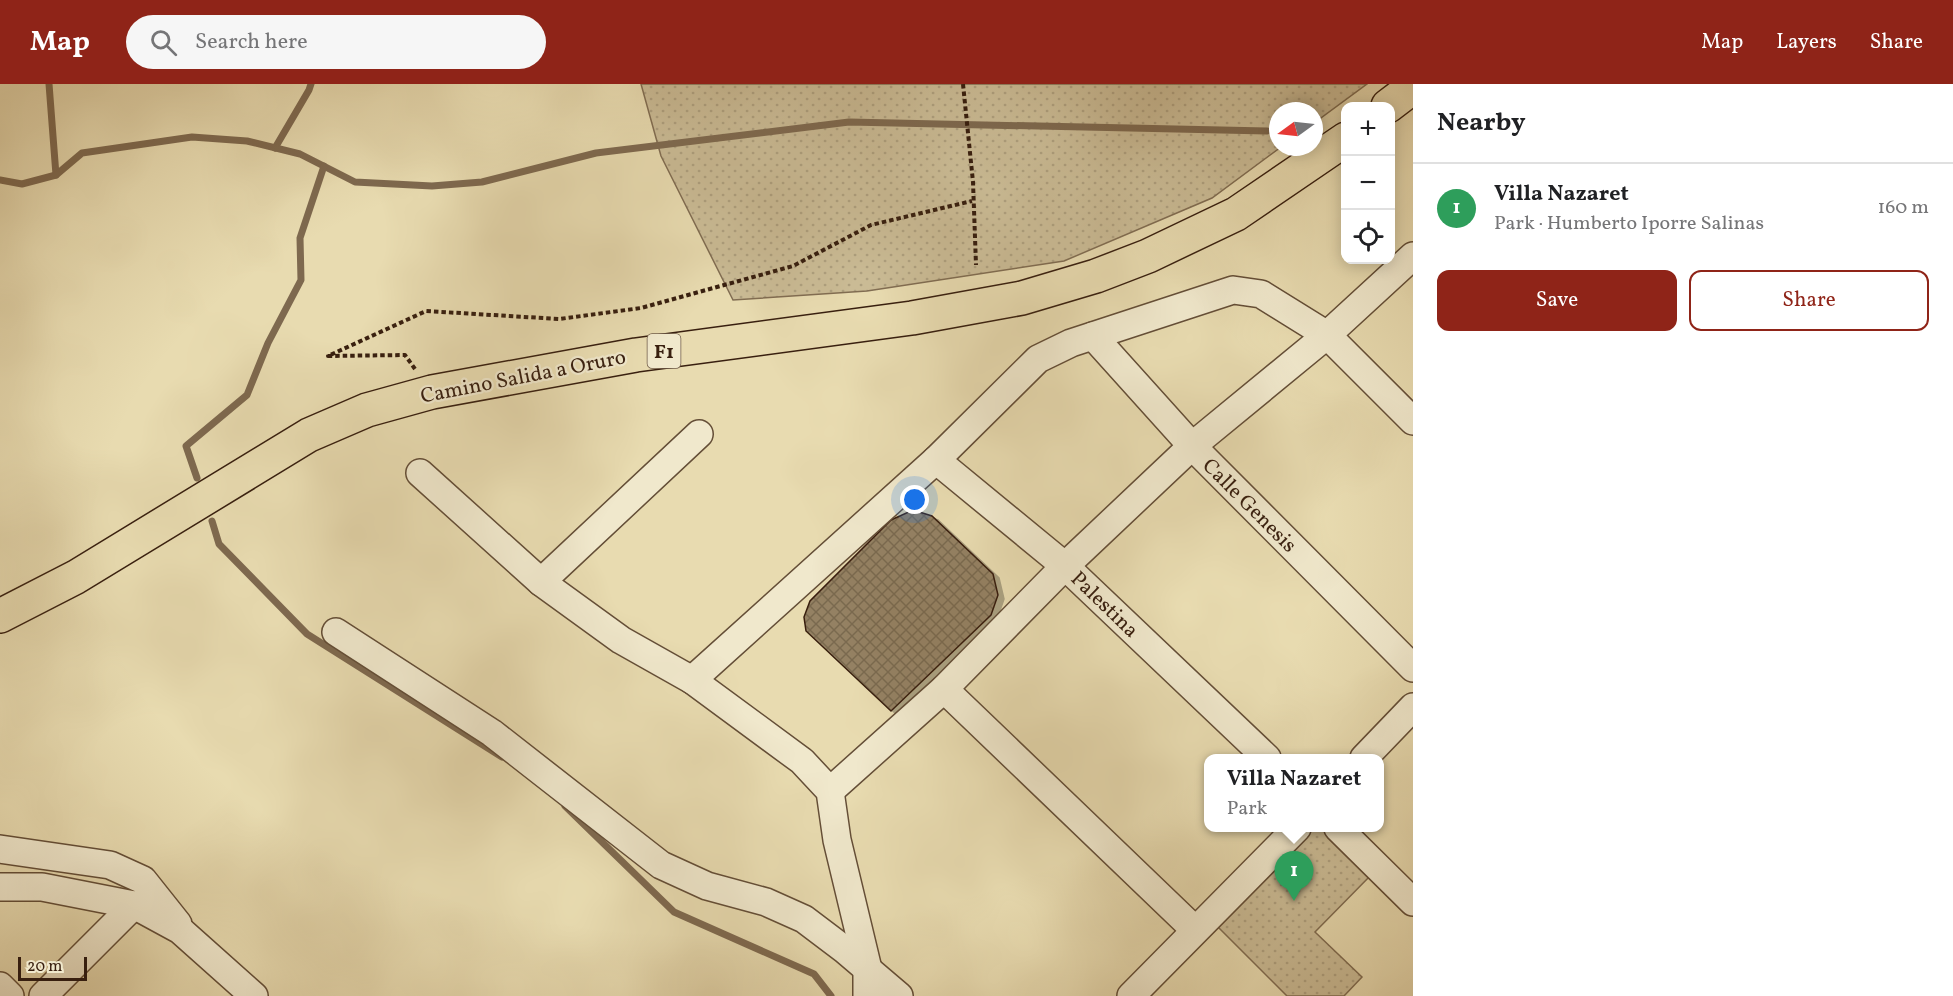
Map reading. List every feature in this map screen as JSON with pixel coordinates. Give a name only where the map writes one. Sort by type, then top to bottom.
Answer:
[{"type":"highway","points":[[1393,102],[1413,87]]},
{"type":"highway","name":"Camino Salida a Oruro","points":[[0,616],[76,577],[309,435],[367,410],[432,392],[636,355],[912,318],[1022,298],[1096,276],[1138,260],[1236,214],[1341,142]]},
{"type":"street","points":[[830,791],[944,688],[1065,566],[1192,446],[1327,335],[1413,256]]},
{"type":"street","points":[[692,680],[936,460],[1038,359],[1071,343],[1233,290],[1261,294],[1327,335],[1413,421]]},
{"type":"street","name":"Calle Genesis","points":[[1093,336],[1192,446],[1413,668]]},
{"type":"street","points":[[542,582],[699,434]]},
{"type":"street","name":"Palestina","points":[[936,460],[1065,566],[1261,754]]},
{"type":"street","points":[[420,472],[542,582],[621,640],[692,680],[802,761],[830,791],[837,840],[867,969],[867,996]]},
{"type":"street","points":[[336,632],[492,733],[662,865],[707,886],[766,902],[804,919],[899,996]]},
{"type":"street","points":[[944,688],[1195,930]]},
{"type":"street","points":[[1369,754],[1413,707]]},
{"type":"street","points":[[1131,996],[1293,832]]},
{"type":"street","points":[[1342,832],[1413,902]]},
{"type":"street","points":[[0,849],[110,865],[143,880],[192,941]]},
{"type":"street","points":[[0,887],[42,887],[134,905],[180,930],[254,996]]},
{"type":"street","points":[[43,996],[134,905]]},
{"type":"street","points":[[1157,996],[1158,968]]},
{"type":"street","points":[[0,986],[10,996]]},
{"type":"path","points":[[963,84],[973,182],[976,265]]},
{"type":"path","points":[[432,392],[405,355],[328,356],[426,311],[559,319],[641,308],[793,266],[871,225],[972,201]]},
{"type":"shaded area","points":[[641,84],[1367,84],[1323,116],[1323,102],[1269,102],[1269,156],[1212,198],[1064,261],[867,291],[733,300],[661,156]]},
{"type":"shaded area","points":[[1309,832],[1327,832],[1371,875],[1315,932],[1362,977],[1344,996],[1287,996],[1217,926]]},
{"type":"building","points":[[913,510],[932,516],[993,574],[998,595],[991,615],[891,711],[806,631],[804,617],[810,601],[891,520]]},
{"type":"waterway","points":[[49,84],[56,175]]},
{"type":"waterway","points":[[275,148],[311,84]]},
{"type":"waterway","points":[[0,180],[22,184],[56,175],[82,153],[192,137],[247,141],[300,154],[355,182],[432,186],[482,182],[596,153],[849,122],[1267,131]]},
{"type":"waterway","points":[[197,478],[186,446],[247,395],[268,343],[301,280],[300,238],[324,166]]},
{"type":"waterway","points":[[212,521],[219,544],[307,634],[502,757]]},
{"type":"waterway","points":[[565,806],[674,912],[814,974],[831,996]]},
{"type":"place","name":"Villa Nazaret","points":[[1294,901]]}]
